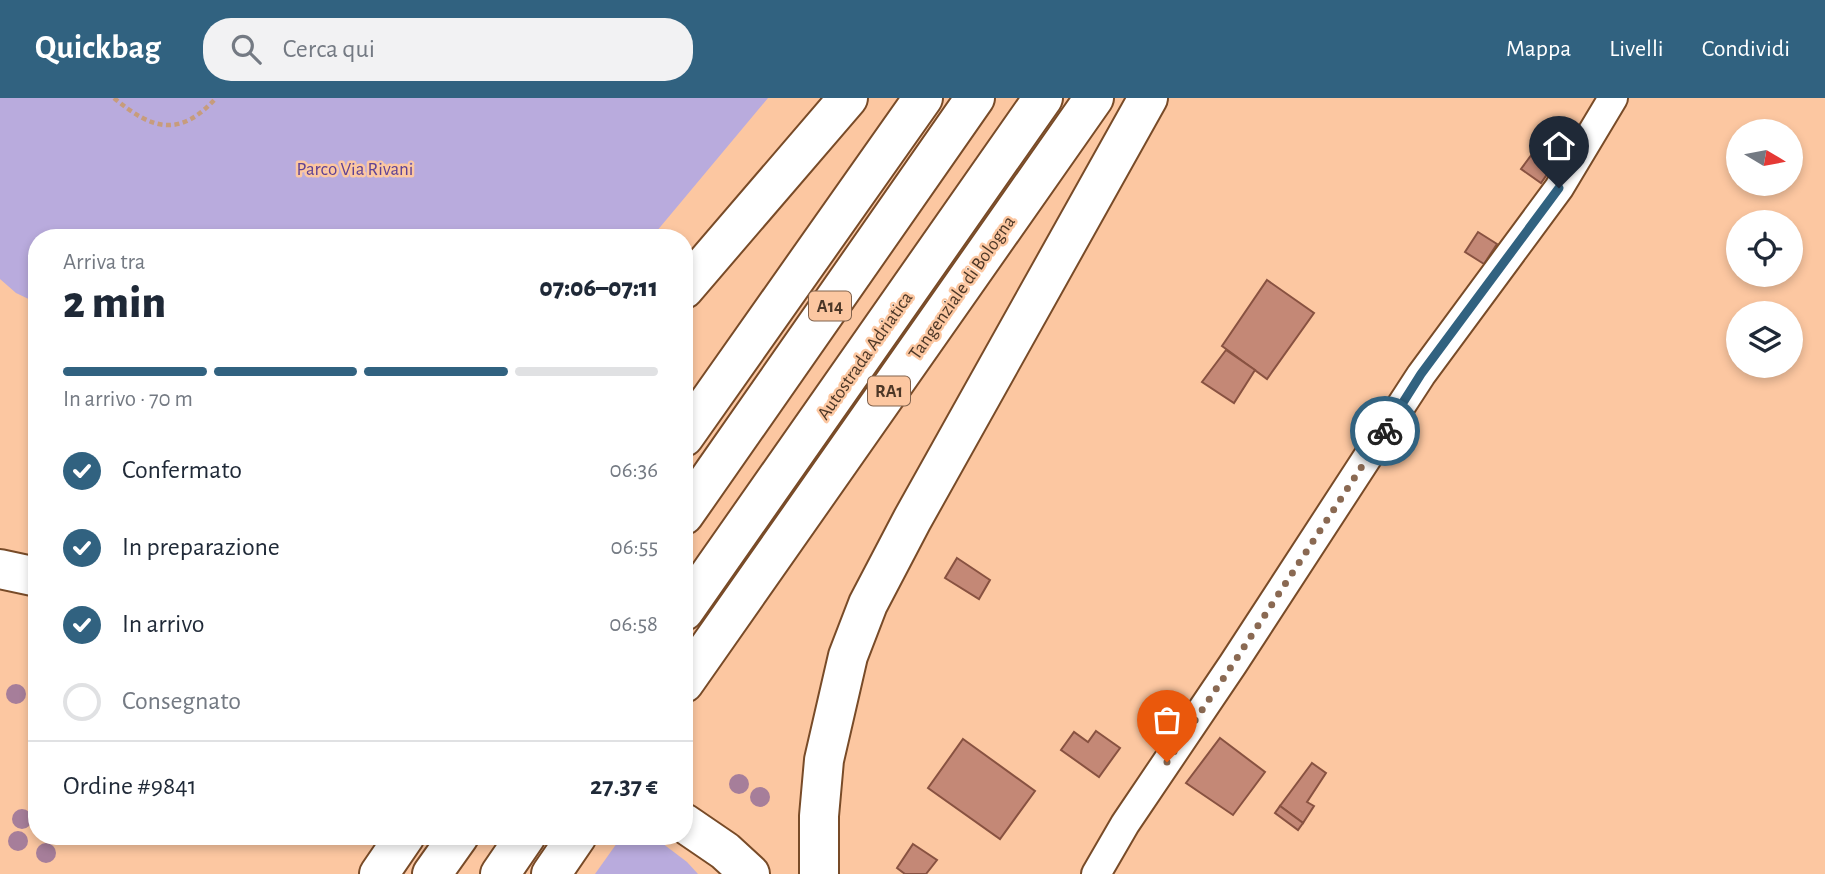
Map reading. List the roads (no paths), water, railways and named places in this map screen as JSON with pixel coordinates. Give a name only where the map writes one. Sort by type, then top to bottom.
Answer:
[{"type":"main road","points":[[693,279],[848,98]]},
{"type":"main road","points":[[693,424],[923,98]]},
{"type":"main road","name":"A14","points":[[693,501],[975,98]]},
{"type":"main road","name":"Autostrada Adriatica","points":[[693,598],[1043,98]]},
{"type":"main road","name":"Tangenziale di Bologna","points":[[693,670],[1094,98]]},
{"type":"main road","points":[[818,874],[824,760],[848,656],[868,604],[912,520],[1148,98]]},
{"type":"main road","points":[[0,569],[28,576]]},
{"type":"main road","points":[[0,583],[28,579]]},
{"type":"main road","points":[[693,829],[725,851],[750,874]]},
{"type":"main road","points":[[379,874],[399,845]]},
{"type":"main road","points":[[432,874],[453,845]]},
{"type":"main road","points":[[500,874],[520,845]]},
{"type":"main road","points":[[551,874],[571,845]]},
{"type":"street","points":[[1096,874],[1125,824],[1233,664],[1421,374],[1559,188],[1613,98]]},
{"type":"park label","name":"Parco Via Rivani","points":[[355,168]]}]
